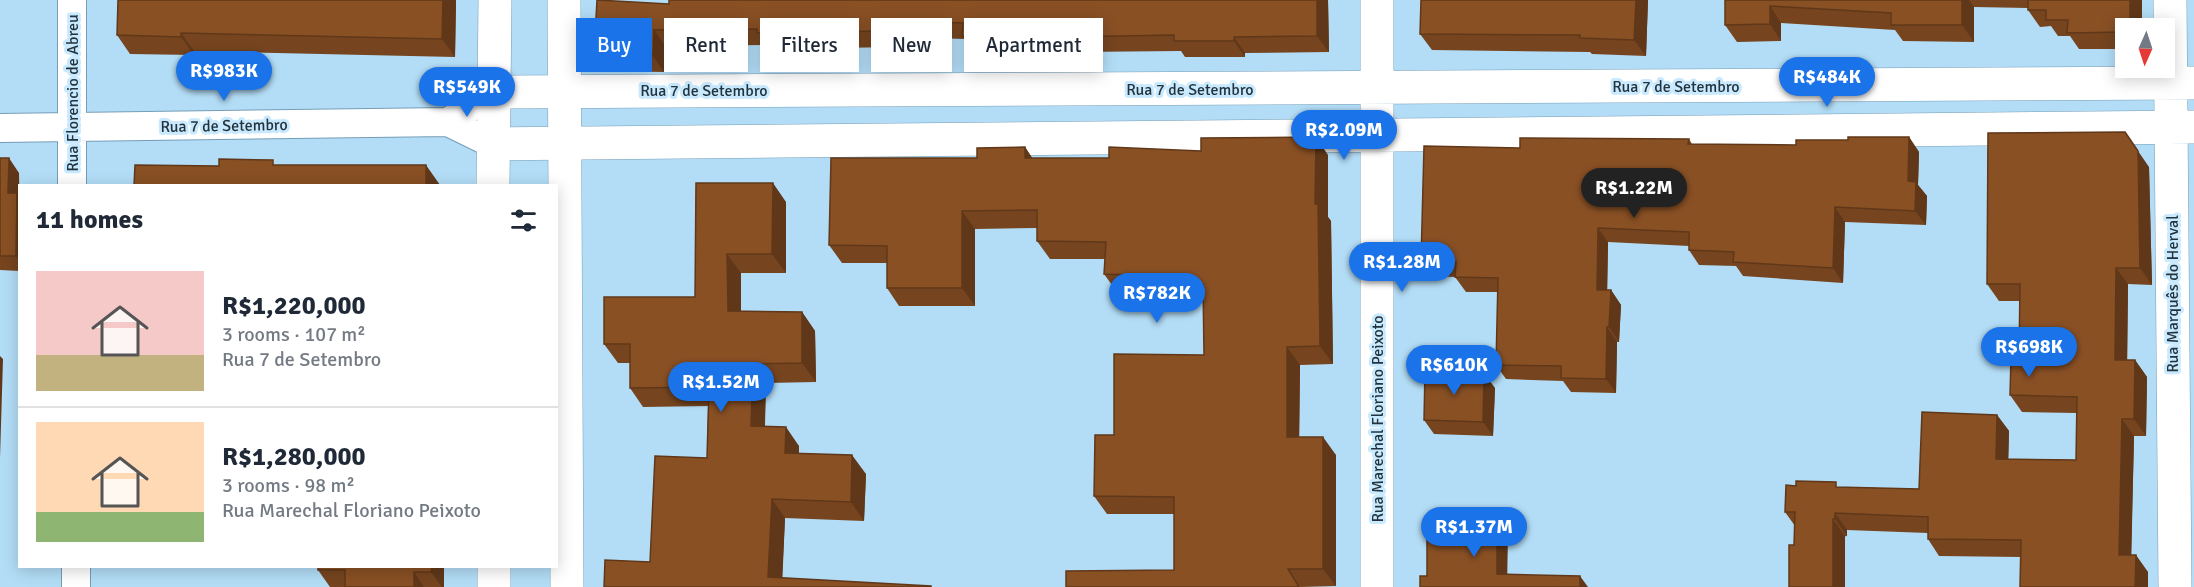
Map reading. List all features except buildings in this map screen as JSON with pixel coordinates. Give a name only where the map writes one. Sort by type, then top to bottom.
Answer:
[{"type":"street","name":"Rua Florencio de Abreu","points":[[72,0],[72,184]]},
{"type":"street","points":[[493,184],[495,0]]},
{"type":"street","points":[[564,0],[565,143],[561,368],[567,587]]},
{"type":"street","name":"Rua Marechal Floriano Peixoto","points":[[1377,0],[1377,587]]},
{"type":"street","name":"Rua Marquês do Herval","points":[[2170,0],[2182,83],[2175,587]]},
{"type":"street","name":"Rua 7 de Setembro","points":[[493,92],[2182,83]]},
{"type":"street","points":[[1801,86],[1802,131]]},
{"type":"street","points":[[948,140],[949,89]]},
{"type":"street","points":[[448,122],[493,92]]},
{"type":"street","name":"Rua 7 de Setembro","points":[[0,128],[448,122],[493,144],[2182,127]]},
{"type":"street","points":[[76,568],[76,587]]},
{"type":"street","points":[[494,568],[494,587]]}]
